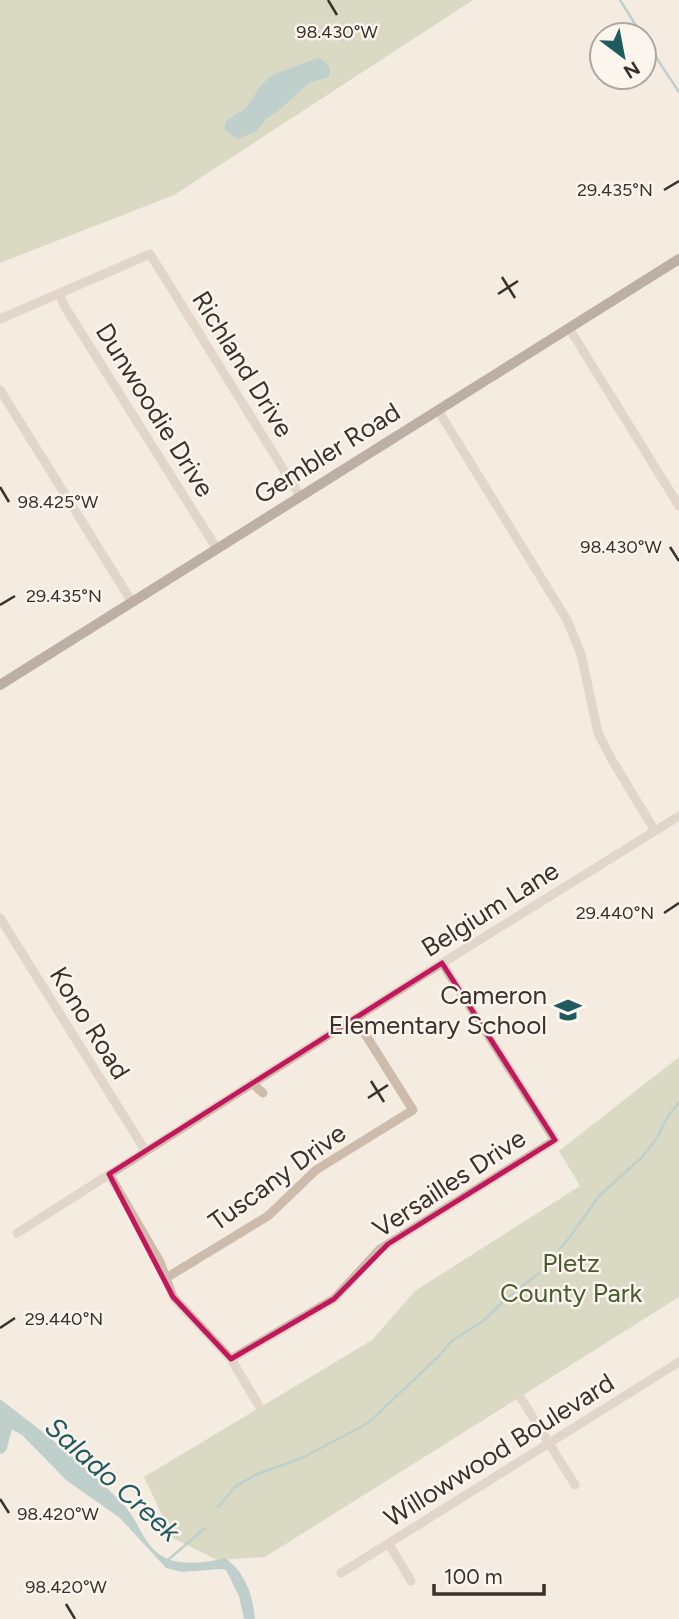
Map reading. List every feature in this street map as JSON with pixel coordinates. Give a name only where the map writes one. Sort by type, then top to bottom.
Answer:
[{"type":"main road","name":"Gembler Road","points":[[0,685],[679,259]]},
{"type":"street","name":"Richland Drive","points":[[59,294],[150,254],[300,496]]},
{"type":"street","points":[[0,319],[59,294]]},
{"type":"street","name":"Dunwoodie Drive","points":[[59,294],[218,549]]},
{"type":"street","points":[[569,328],[679,506]]},
{"type":"street","points":[[0,390],[132,602]]},
{"type":"street","points":[[438,410],[567,620],[581,654],[598,733],[655,831]]},
{"type":"street","name":"Belgium Lane","points":[[16,1233],[679,816]]},
{"type":"street","name":"Kono Road","points":[[0,918],[145,1150]]},
{"type":"street","name":"Versailles Drive","points":[[232,1359],[334,1299],[380,1249],[555,1140],[442,963]]},
{"type":"street","name":"Tuscany Drive","points":[[166,1278],[268,1216],[316,1170],[413,1110],[355,1018]]},
{"type":"street","points":[[252,1083],[263,1093]]},
{"type":"street","points":[[109,1174],[146,1236],[173,1297],[232,1359],[259,1406]]},
{"type":"street","name":"Willowwood Boulevard","points":[[341,1573],[679,1362]]},
{"type":"street","points":[[521,1398],[575,1485]]},
{"type":"street","points":[[389,1544],[411,1581]]},
{"type":"highlighted area","points":[[442,963],[555,1140],[388,1244],[334,1299],[231,1359],[173,1297],[109,1174]]},
{"type":"green space","points":[[0,0],[473,0],[174,195],[0,263]]},
{"type":"green space","name":"Pletz County Park","points":[[679,1057],[679,1297],[265,1557],[217,1560],[173,1538],[144,1477],[372,1340],[415,1291],[580,1186],[559,1151]]},
{"type":"water","points":[[318,58],[328,65],[329,77],[309,83],[266,119],[257,131],[237,139],[224,129],[226,121],[246,108],[262,84],[274,74]]},
{"type":"water","points":[[0,1399],[64,1449],[109,1490],[128,1510],[150,1545],[162,1556],[184,1562],[225,1558],[232,1564],[247,1585],[255,1619],[244,1619],[239,1596],[226,1570],[182,1572],[166,1568],[120,1518],[66,1480],[22,1435],[0,1423]]},
{"type":"waterway","points":[[620,0],[633,21]]},
{"type":"waterway","points":[[658,60],[679,92]]},
{"type":"waterway","points":[[547,1265],[599,1196],[642,1157],[679,1102]]},
{"type":"waterway","points":[[218,1507],[236,1486],[257,1474],[302,1458],[368,1423],[453,1340],[483,1321],[539,1273]]},
{"type":"waterway","points":[[0,1447],[8,1418]]},
{"type":"waterway","name":"Salado Creek","points":[[168,1560],[205,1528]]},
{"type":"place","name":"Cameron Elementary School","points":[[568,1010]]}]
